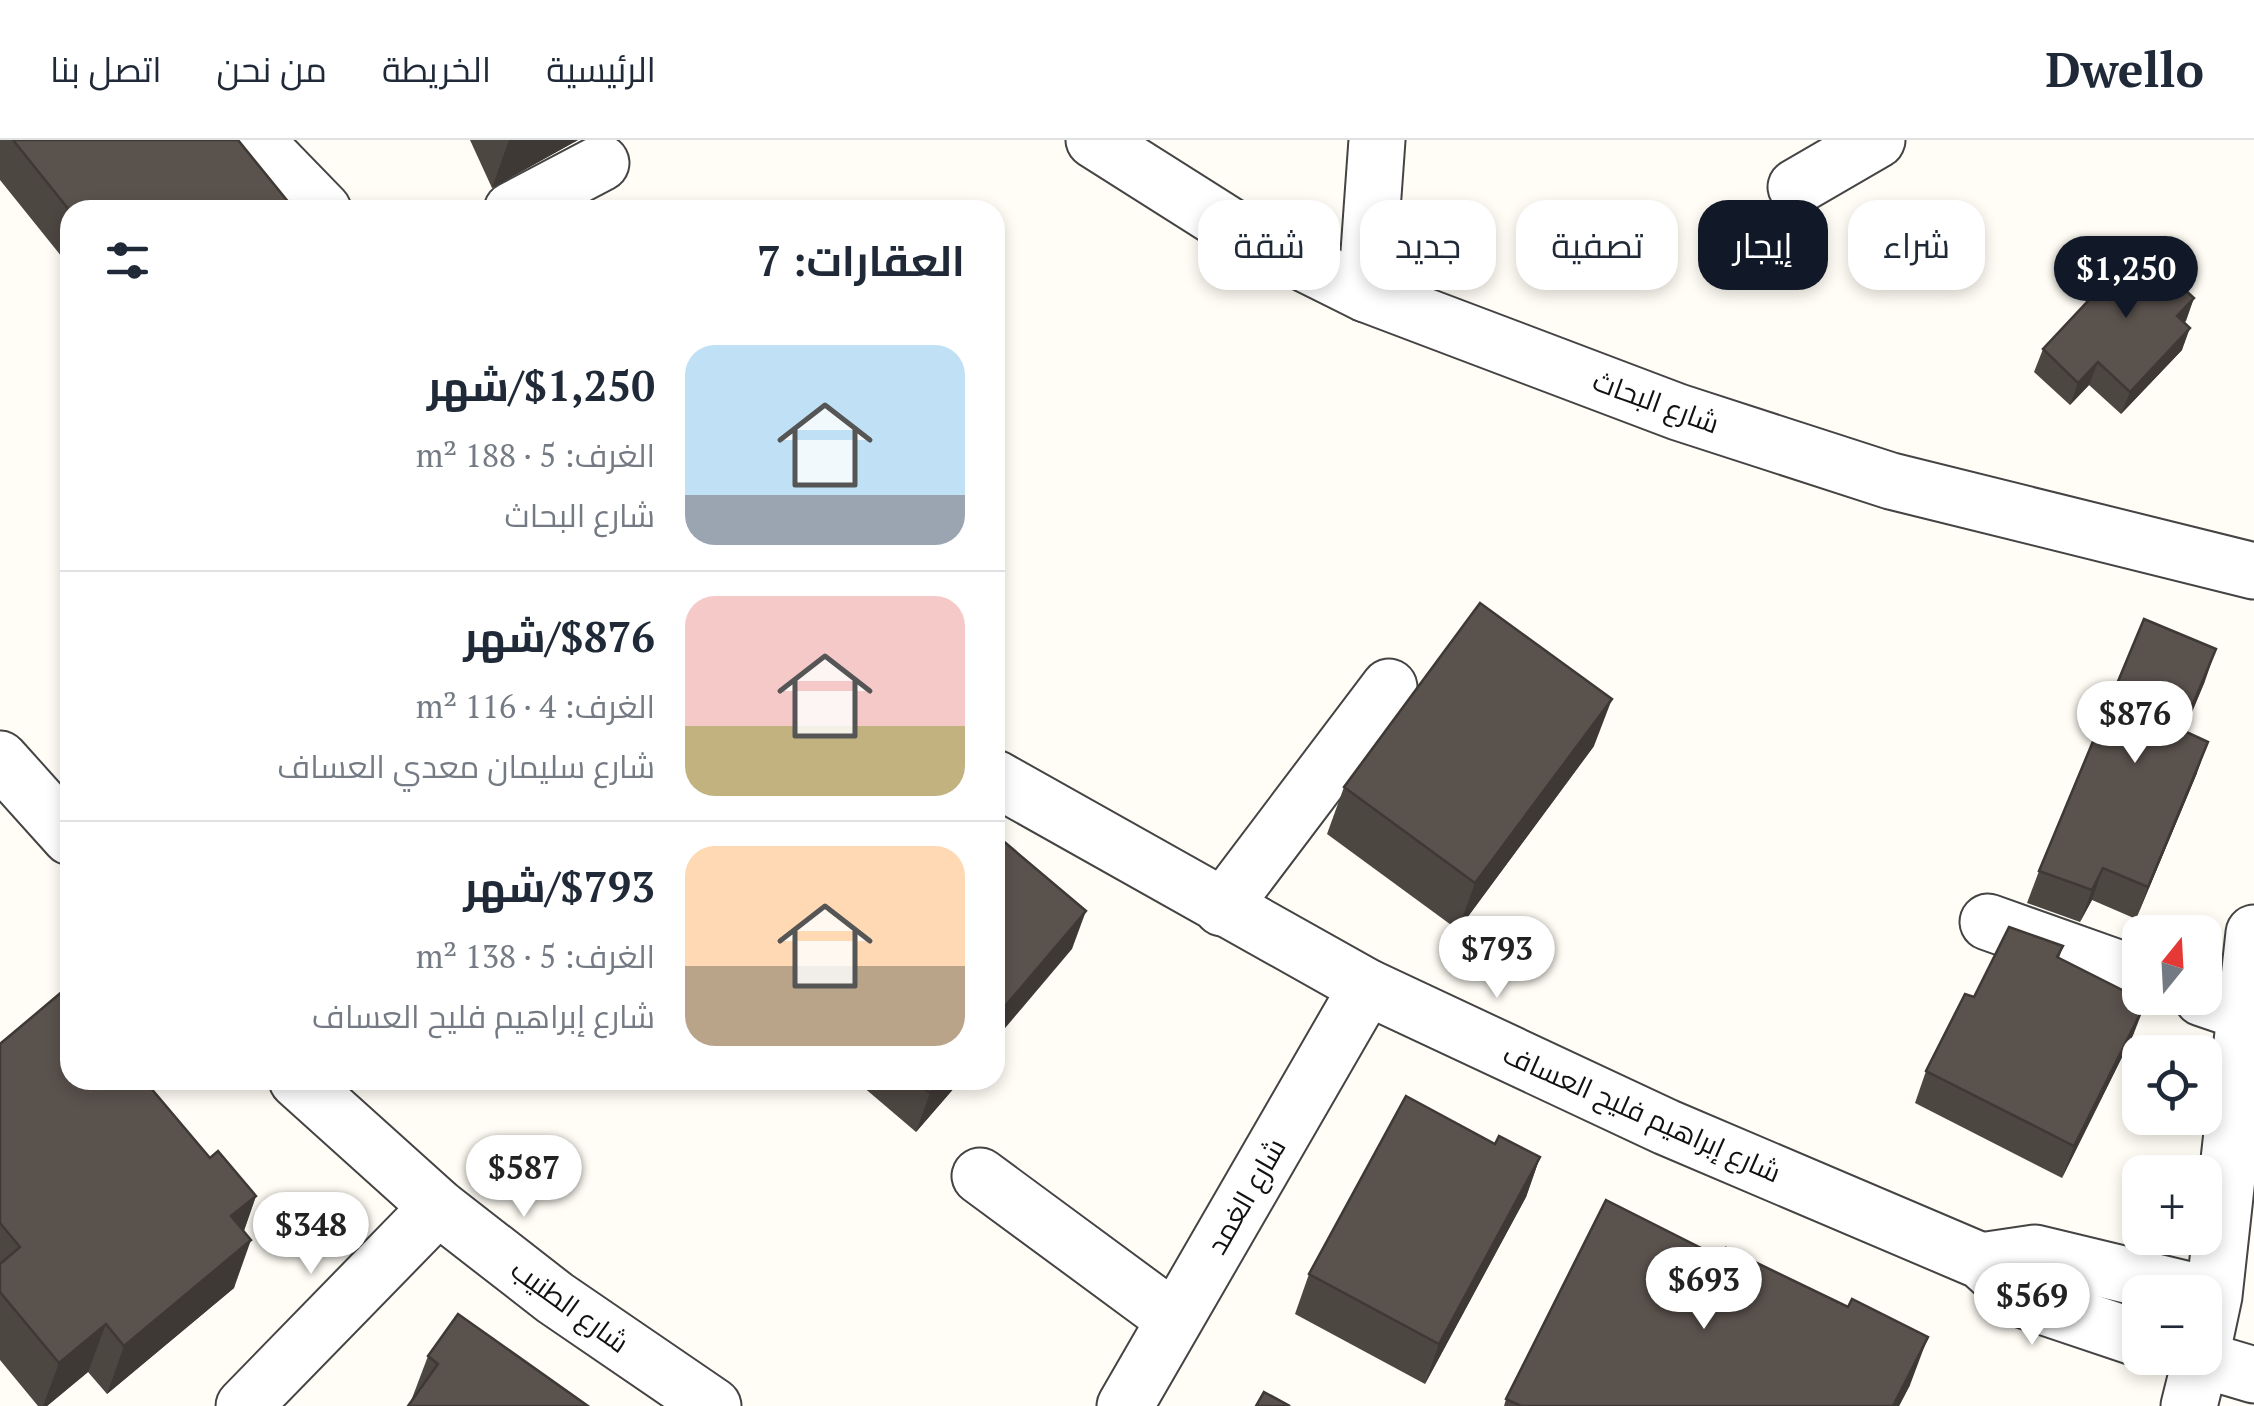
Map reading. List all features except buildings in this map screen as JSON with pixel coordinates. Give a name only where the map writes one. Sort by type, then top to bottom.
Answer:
[{"type":"street","points":[[255,140],[314,200]]},
{"type":"street","name":"شارع البحاث","points":[[1094,140],[1233,228],[1366,294],[1678,412],[1891,481],[2254,571]]},
{"type":"street","points":[[1366,294],[1377,140]]},
{"type":"street","points":[[1796,187],[1877,140]]},
{"type":"street","points":[[531,200],[601,162]]},
{"type":"street","points":[[1222,908],[1388,686]]},
{"type":"street","points":[[0,759],[60,825]]},
{"type":"street","name":"شارع إبراهيم فليح العساف","points":[[1005,784],[1367,986],[1666,1128],[1981,1260],[2024,1300],[2122,1333]]},
{"type":"street","points":[[1988,922],[2122,970]]},
{"type":"street","points":[[2216,1275],[2224,1005],[2254,933]]},
{"type":"street","name":"شارع الغمد","points":[[1126,1406],[1367,986]]},
{"type":"street","name":"شارع الطنيب","points":[[309,1090],[438,1207],[555,1298],[713,1406]]},
{"type":"street","points":[[980,1176],[1174,1319]]},
{"type":"street","points":[[244,1406],[438,1207]]},
{"type":"street","points":[[1981,1260],[2035,1253],[2122,1279]]},
{"type":"street","points":[[2222,1365],[2254,1374]]},
{"type":"street","points":[[2189,1406],[2195,1375]]}]
